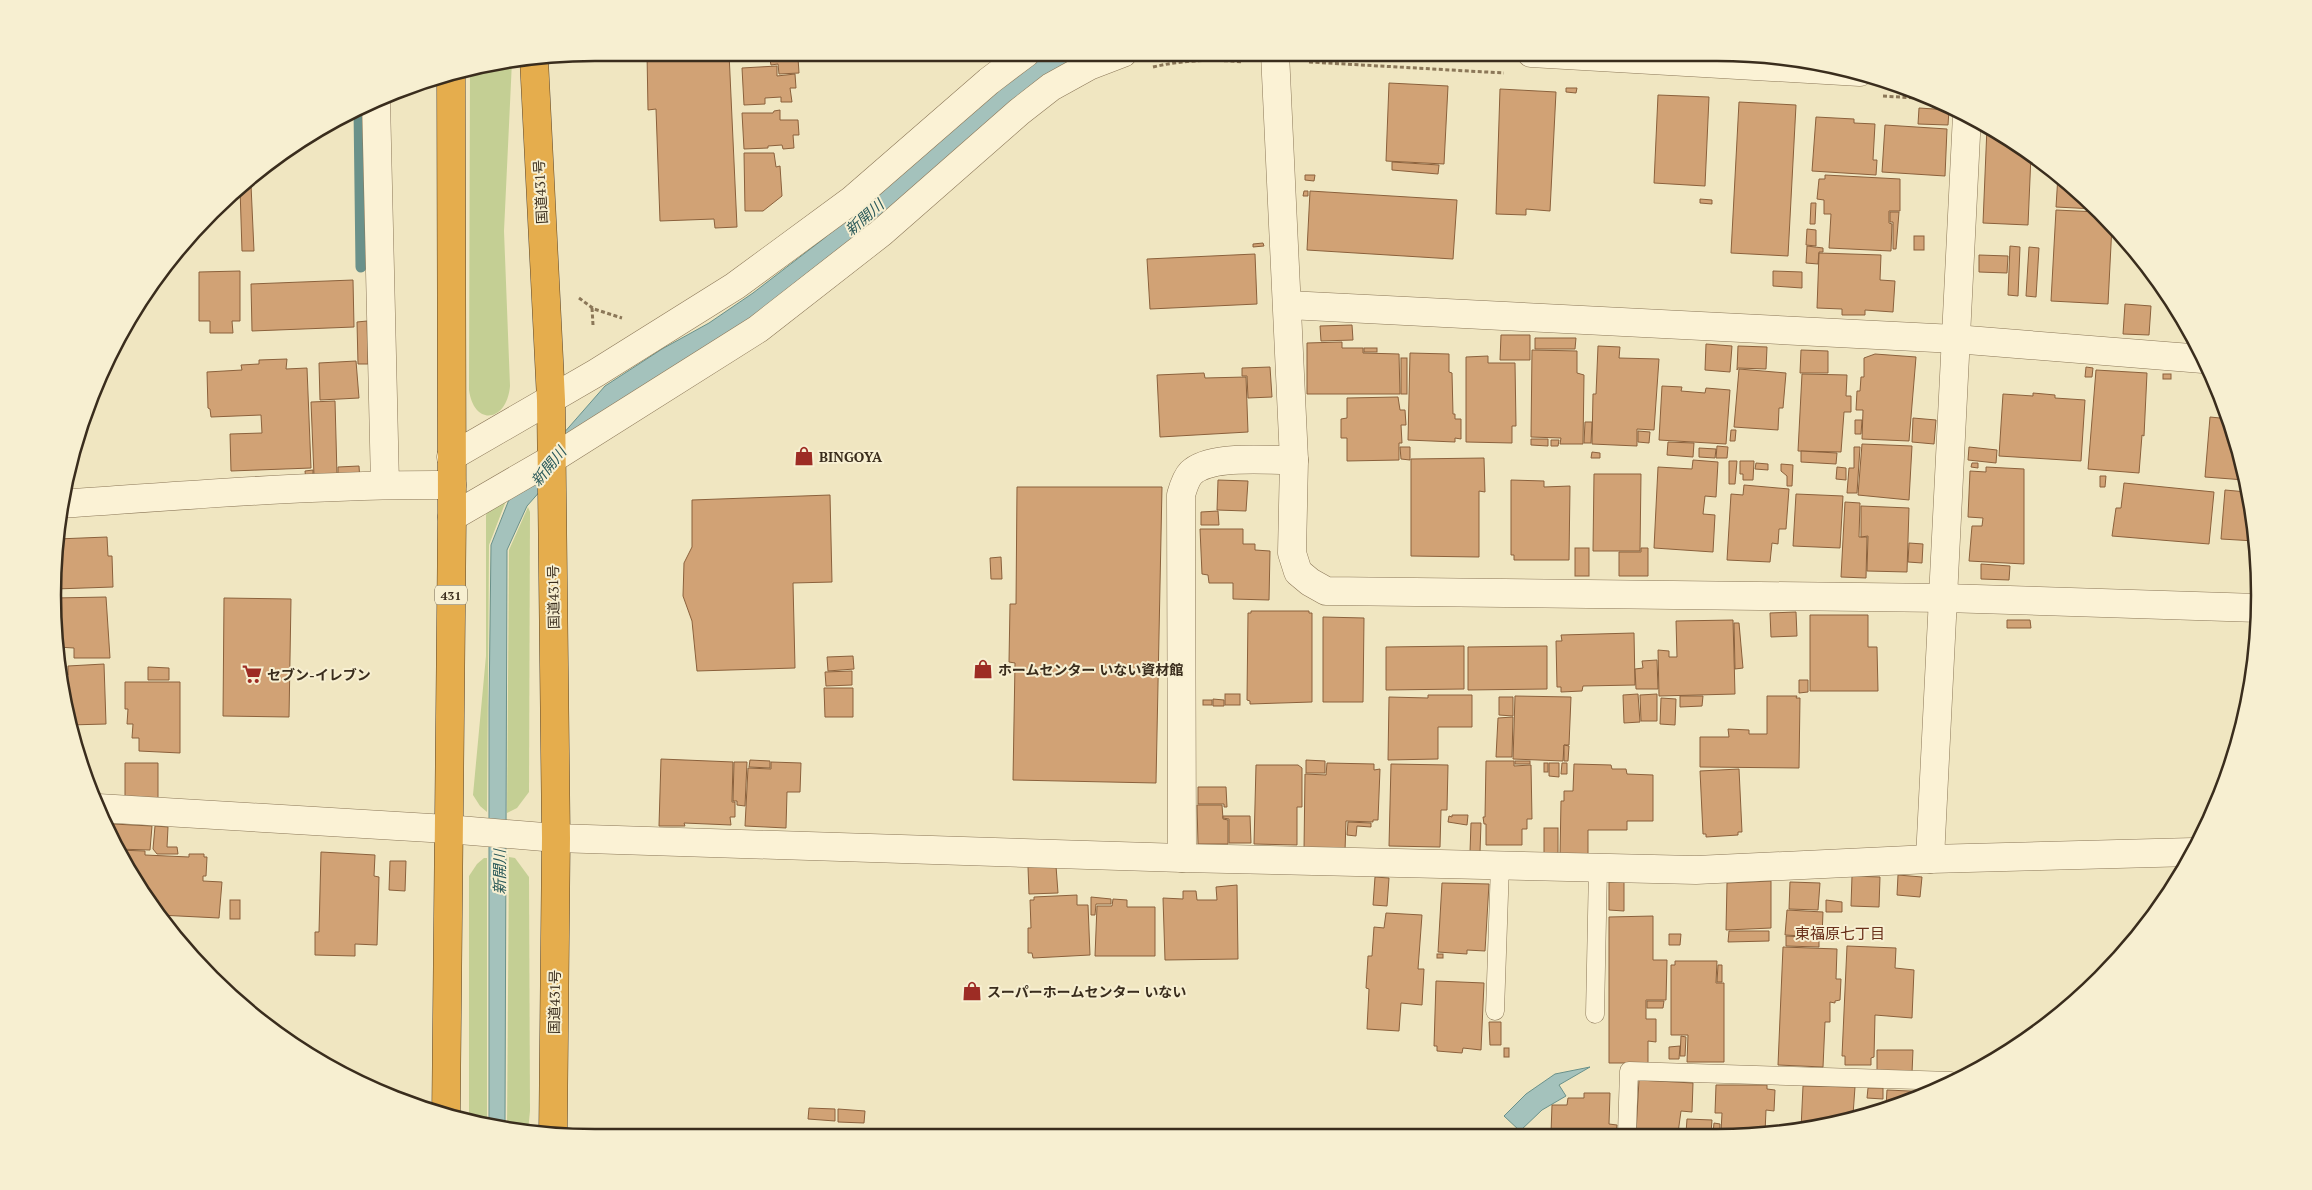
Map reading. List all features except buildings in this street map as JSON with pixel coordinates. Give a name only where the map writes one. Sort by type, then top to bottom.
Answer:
[{"type":"highway","name":"国道431号","points":[[534,65],[551,400],[553,1127]]},
{"type":"highway","name":"431","points":[[446,1108],[453,830],[451,81]]},
{"type":"street","points":[[451,458],[551,400],[735,286],[855,202],[989,81],[1015,61]]},
{"type":"street","points":[[452,517],[620,417],[758,328],[1051,87],[1102,61]]},
{"type":"street","points":[[1275,61],[1294,460],[1292,554],[1298,572],[1310,582],[1326,591],[1944,598],[2251,608]]},
{"type":"street","points":[[1670,61],[1802,69]]},
{"type":"street","points":[[376,108],[385,484]]},
{"type":"street","points":[[1930,859],[1967,123]]},
{"type":"street","points":[[855,202],[877,229]]},
{"type":"street","points":[[1288,304],[1955,339],[2196,358]]},
{"type":"street","points":[[1182,858],[1181,495],[1189,475],[1202,465],[1223,461],[1294,460]]},
{"type":"street","points":[[70,503],[385,484],[452,485]]},
{"type":"street","points":[[106,809],[551,838],[1182,858],[1598,868],[1696,870],[1930,859],[2184,852]]},
{"type":"lane","points":[[1495,1012],[1500,865]]},
{"type":"lane","points":[[1596,1014],[1598,868]]},
{"type":"lane","points":[[1627,1129],[1629,1070],[1938,1081]]},
{"type":"path","points":[[1146,68],[1182,61]]},
{"type":"path","points":[[1237,61],[1248,62]]},
{"type":"path","points":[[576,292],[579,298],[592,307],[628,319]]},
{"type":"path","points":[[592,307],[593,325]]},
{"type":"green space","points":[[512,68],[504,231],[510,386],[508,398],[503,407],[497,413],[490,415],[483,414],[477,410],[472,402],[469,390],[470,76]]},
{"type":"green space","points":[[509,493],[489,545],[487,812],[480,806],[473,795],[486,656],[486,515],[493,501]]},
{"type":"green space","points":[[528,507],[530,512],[529,792],[517,808],[507,813],[509,550]]},
{"type":"green space","points":[[509,857],[515,858],[529,877],[530,1111],[529,1124],[507,1121]]},
{"type":"green space","points":[[484,858],[487,858],[487,1117],[469,1113],[469,876],[477,864]]},
{"type":"water","name":"新開川","points":[[1036,61],[1084,61],[954,152],[825,263],[746,321],[619,402],[527,506],[507,550],[505,1120],[489,1118],[491,545],[512,492],[605,386],[662,349],[709,323],[753,293],[822,240],[1009,80]]},
{"type":"water","points":[[1590,1067],[1559,1085],[1566,1096],[1542,1110],[1522,1129],[1518,1129],[1504,1116],[1526,1094],[1555,1074]]},
{"type":"waterway","points":[[359,116],[361,267]]},
{"type":"place","name":"BINGOYA","points":[[804,456]]},
{"type":"place","name":"ホームセンター いない資材館","points":[[983,669]]},
{"type":"place","name":"セブン-イレブン","points":[[252,674]]},
{"type":"place","name":"スーパーホームセンター いない","points":[[972,991]]},
{"type":"district","name":"東福原七丁目","points":[[1840,933]]}]
